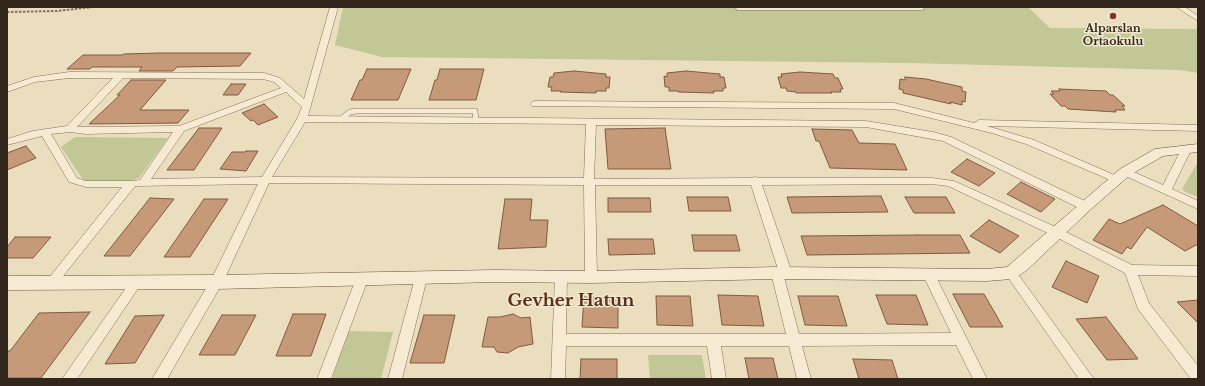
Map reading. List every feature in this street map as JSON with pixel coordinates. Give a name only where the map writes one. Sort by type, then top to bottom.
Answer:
[{"type":"street","points":[[159,379],[217,282],[265,180],[302,120],[334,7]]},
{"type":"street","points":[[1180,7],[1198,19]]},
{"type":"street","points":[[7,89],[34,80],[69,75],[264,76],[277,80],[307,106]]},
{"type":"street","points":[[70,129],[120,76]]},
{"type":"street","points":[[7,142],[34,134],[70,129],[86,131],[180,129],[287,89]]},
{"type":"street","points":[[535,104],[889,105],[1030,142],[1120,176],[1166,189],[1198,205]]},
{"type":"street","points":[[302,120],[866,124],[933,134],[947,139],[1085,206]]},
{"type":"street","points":[[590,278],[589,182],[591,122]]},
{"type":"street","points":[[957,122],[1198,128]]},
{"type":"street","points":[[143,183],[180,129]]},
{"type":"street","points":[[45,132],[73,180],[86,184],[265,180],[589,182],[755,180],[932,181],[961,187],[1056,232],[1130,270],[1198,271]]},
{"type":"street","points":[[7,282],[217,282],[561,276],[590,278],[781,273],[929,275],[1011,272],[1021,266],[1056,232],[1120,176],[1160,152],[1192,148]]},
{"type":"street","points":[[1166,189],[1192,148]]},
{"type":"street","points":[[755,180],[781,273],[794,340],[804,379]]},
{"type":"street","points":[[52,282],[131,184]]},
{"type":"street","points":[[1130,270],[1143,305],[1198,377]]},
{"type":"street","points":[[1011,272],[1087,379]]},
{"type":"street","points":[[929,275],[980,379]]},
{"type":"street","points":[[558,379],[561,276]]},
{"type":"street","points":[[396,379],[421,278]]},
{"type":"street","points":[[324,379],[362,279]]},
{"type":"street","points":[[69,379],[137,282]]},
{"type":"street","points":[[560,340],[713,341],[960,339]]},
{"type":"street","points":[[713,341],[719,379]]},
{"type":"lane","points":[[738,8],[922,8]]},
{"type":"path","points":[[7,12],[57,11],[93,7]]},
{"type":"green space","points":[[343,7],[1028,7],[1050,28],[1198,29],[1198,73],[1179,70],[909,63],[382,57],[335,45]]},
{"type":"green space","points":[[75,137],[168,138],[139,178],[127,182],[94,182],[84,181],[61,147]]},
{"type":"green space","points":[[1198,162],[1198,197],[1185,192],[1182,189]]},
{"type":"green space","points":[[348,331],[393,332],[381,379],[332,379]]},
{"type":"green space","points":[[648,355],[702,355],[706,379],[650,379]]},
{"type":"building","points":[[251,53],[240,66],[177,67],[173,71],[139,71],[142,67],[92,67],[90,69],[67,69],[83,55]]},
{"type":"building","points":[[367,69],[411,69],[398,100],[351,100]]},
{"type":"building","points":[[440,69],[484,69],[476,100],[429,100]]},
{"type":"building","points":[[574,71],[606,74],[606,77],[610,77],[609,88],[606,88],[606,91],[596,91],[596,93],[551,91],[552,87],[548,87],[550,77],[553,77],[554,73]]},
{"type":"building","points":[[686,71],[720,74],[720,77],[724,77],[726,88],[723,88],[723,91],[713,91],[714,93],[669,91],[669,87],[665,87],[664,76],[667,77],[667,73]]},
{"type":"building","points":[[800,72],[833,74],[835,78],[838,78],[843,89],[840,89],[841,92],[831,92],[832,93],[796,93],[787,91],[786,88],[781,88],[778,77],[782,77],[781,74]]},
{"type":"building","points":[[905,77],[926,79],[962,87],[962,91],[966,92],[965,102],[962,101],[962,105],[950,102],[951,104],[903,93],[903,90],[899,89],[900,79],[905,80]]},
{"type":"building","points":[[131,80],[166,80],[140,110],[189,110],[178,123],[89,124],[120,95],[117,95]]},
{"type":"building","points":[[231,84],[246,84],[238,95],[223,95]]},
{"type":"building","points":[[1059,89],[1106,91],[1125,106],[1122,106],[1125,110],[1115,110],[1116,112],[1068,109],[1065,106],[1061,106],[1050,94],[1054,94],[1051,91],[1060,91]]},
{"type":"building","points":[[264,104],[278,117],[258,125],[242,113]]},
{"type":"building","points":[[199,128],[222,128],[194,170],[167,170]]},
{"type":"building","points":[[665,128],[671,169],[608,169],[605,129]]},
{"type":"building","points":[[812,129],[852,130],[859,143],[895,144],[907,170],[830,168],[819,141],[816,141]]},
{"type":"building","points":[[26,146],[36,158],[7,170],[7,153]]},
{"type":"building","points":[[258,151],[246,171],[220,169],[232,152]]},
{"type":"building","points":[[967,159],[995,173],[979,186],[951,172]]},
{"type":"building","points":[[1021,182],[1055,199],[1041,212],[1007,194]]},
{"type":"building","points":[[881,196],[888,212],[792,213],[787,197]]},
{"type":"building","points":[[687,197],[728,197],[731,211],[689,211]]},
{"type":"building","points":[[905,197],[946,197],[955,213],[914,213]]},
{"type":"building","points":[[150,198],[174,199],[130,256],[104,256]]},
{"type":"building","points":[[608,198],[650,198],[651,212],[608,212]]},
{"type":"building","points":[[204,199],[228,199],[190,257],[164,257]]},
{"type":"building","points":[[505,199],[532,199],[530,220],[548,220],[546,247],[498,249]]},
{"type":"building","points":[[1163,205],[1198,226],[1198,244],[1185,251],[1147,227],[1131,249],[1127,247],[1122,254],[1093,240],[1109,219],[1120,224]]},
{"type":"building","points":[[989,220],[1019,236],[1000,253],[970,236]]},
{"type":"building","points":[[692,235],[736,235],[740,251],[694,251]]},
{"type":"building","points":[[960,235],[970,253],[807,255],[801,236]]},
{"type":"building","points":[[15,237],[51,237],[33,258],[7,258],[7,247]]},
{"type":"building","points":[[608,239],[653,239],[655,254],[609,255]]},
{"type":"building","points":[[1066,261],[1099,276],[1087,303],[1052,287]]},
{"type":"building","points":[[953,294],[984,294],[1003,327],[970,327]]},
{"type":"building","points":[[718,295],[758,296],[764,326],[722,325]]},
{"type":"building","points":[[876,295],[916,295],[928,325],[887,324]]},
{"type":"building","points":[[656,296],[690,296],[693,326],[657,325]]},
{"type":"building","points":[[798,296],[838,296],[847,326],[805,325]]},
{"type":"building","points":[[584,297],[618,298],[618,328],[582,327]]},
{"type":"building","points":[[1198,300],[1198,323],[1177,302]]},
{"type":"building","points":[[90,312],[41,378],[7,378],[7,351],[10,351],[39,313]]},
{"type":"building","points":[[293,314],[326,314],[311,356],[276,356]]},
{"type":"building","points":[[513,314],[521,318],[530,317],[533,344],[518,347],[508,353],[497,352],[494,347],[482,347],[488,317],[500,317]]},
{"type":"building","points":[[164,315],[135,363],[105,364],[135,316]]},
{"type":"building","points":[[222,315],[256,315],[235,355],[199,355]]},
{"type":"building","points":[[424,315],[455,315],[444,363],[410,363]]},
{"type":"building","points":[[1106,317],[1138,359],[1107,360],[1076,319]]},
{"type":"building","points":[[745,358],[773,358],[778,379],[749,379]]},
{"type":"building","points":[[581,359],[617,359],[617,379],[580,379]]},
{"type":"building","points":[[853,359],[892,360],[898,379],[859,379]]},
{"type":"place","name":"Alparslan Ortaokulu","points":[[1113,16]]},
{"type":"district","name":"Gevher Hatun","points":[[571,301]]}]
